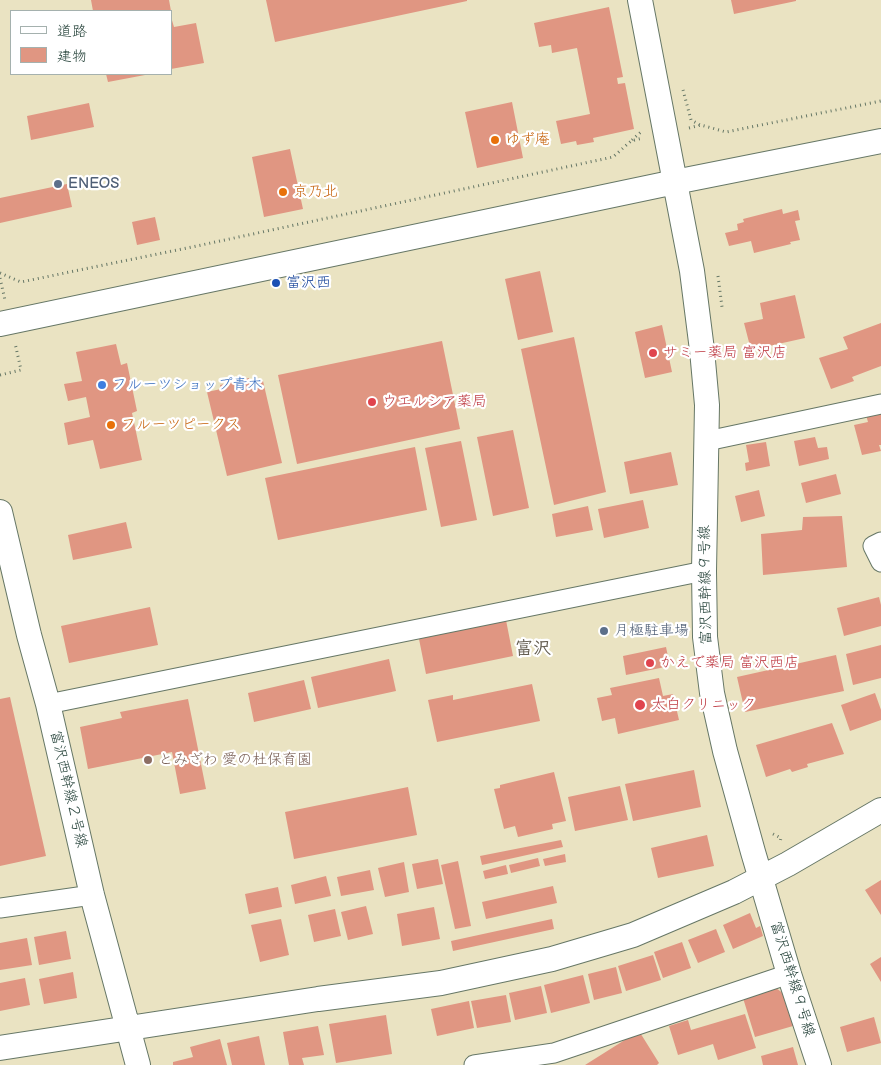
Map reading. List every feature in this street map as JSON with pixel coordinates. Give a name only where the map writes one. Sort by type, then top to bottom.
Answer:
[{"type":"street","name":"富沢西幹線９号線","points":[[640,0],[692,271],[702,350],[707,405],[704,571],[705,637],[712,693],[725,751],[761,879],[789,974],[819,1065]]},
{"type":"street","points":[[7,323],[881,140]]},
{"type":"street","points":[[707,441],[881,404]]},
{"type":"street","name":"富沢西幹線２号線","points":[[0,512],[29,635],[48,704],[92,895],[138,1065]]},
{"type":"street","points":[[881,542],[873,546],[881,562]]},
{"type":"street","points":[[48,704],[704,571]]},
{"type":"street","points":[[0,1048],[442,983],[552,959],[633,935],[761,879],[881,810]]},
{"type":"street","points":[[0,908],[92,895]]},
{"type":"street","points":[[474,1065],[555,1059],[789,974]]},
{"type":"path","points":[[0,273],[21,282],[613,158],[631,141],[702,125],[726,132],[881,101]]},
{"type":"path","points":[[717,269],[723,313]]},
{"type":"path","points":[[0,278],[7,323],[21,370],[0,375]]},
{"type":"path","points":[[765,830],[782,838],[779,845],[788,864]]},
{"type":"building","points":[[91,0],[169,0],[171,10],[93,10]]},
{"type":"building","points":[[266,0],[467,0],[467,1],[275,42]]},
{"type":"building","points":[[731,0],[796,0],[796,1],[734,14]]},
{"type":"building","points":[[609,7],[623,77],[617,78],[618,84],[625,83],[634,129],[593,138],[594,142],[577,145],[576,141],[561,144],[556,121],[590,114],[577,48],[552,53],[551,45],[539,47],[534,23]]},
{"type":"building","points":[[172,20],[174,27],[196,23],[204,63],[172,69]]},
{"type":"building","points":[[106,75],[145,75],[108,82]]},
{"type":"building","points":[[512,102],[523,158],[477,168],[465,112]]},
{"type":"building","points":[[89,103],[94,127],[31,140],[27,116]]},
{"type":"building","points":[[290,149],[303,209],[264,217],[252,157]]},
{"type":"building","points":[[67,184],[72,207],[0,223],[0,198]]},
{"type":"building","points":[[782,209],[783,214],[798,210],[800,220],[795,221],[800,240],[754,253],[751,241],[729,246],[725,233],[738,230],[737,224],[744,222],[743,219]]},
{"type":"building","points":[[155,217],[160,240],[137,245],[132,222]]},
{"type":"building","points":[[540,271],[553,332],[518,340],[505,279]]},
{"type":"building","points":[[795,295],[805,338],[751,350],[744,323],[763,319],[760,303]]},
{"type":"building","points":[[881,323],[881,366],[852,377],[854,381],[831,389],[819,358],[848,349],[843,337]]},
{"type":"building","points":[[662,325],[672,372],[645,378],[635,332]]},
{"type":"building","points":[[574,337],[606,492],[554,505],[521,349]]},
{"type":"building","points":[[442,341],[460,429],[297,464],[278,375]]},
{"type":"building","points":[[116,344],[121,365],[127,363],[137,411],[132,413],[142,460],[100,469],[93,440],[68,445],[64,423],[90,417],[86,397],[68,401],[64,384],[82,381],[76,352]]},
{"type":"building","points":[[249,378],[250,384],[263,381],[282,463],[227,476],[207,392],[221,389],[220,385]]},
{"type":"building","points":[[881,412],[881,445],[879,445],[881,451],[862,455],[854,425],[868,422],[866,415]]},
{"type":"building","points":[[513,430],[529,508],[493,516],[477,437]]},
{"type":"building","points":[[815,437],[818,448],[827,447],[829,459],[799,466],[794,441]]},
{"type":"building","points":[[461,441],[477,520],[441,527],[425,448]]},
{"type":"building","points":[[766,442],[770,466],[746,471],[745,463],[749,462],[746,445]]},
{"type":"building","points":[[415,447],[427,510],[278,540],[265,478]]},
{"type":"building","points":[[671,452],[678,485],[630,494],[624,462]]},
{"type":"building","points":[[836,474],[841,494],[806,503],[801,483]]},
{"type":"building","points":[[759,490],[765,516],[741,522],[735,496]]},
{"type":"building","points":[[643,500],[649,528],[604,538],[598,509]]},
{"type":"building","points":[[588,506],[593,530],[556,537],[552,514]]},
{"type":"building","points":[[842,516],[847,567],[763,575],[761,534],[802,530],[803,517]]},
{"type":"building","points":[[126,522],[132,548],[73,560],[68,535]]},
{"type":"building","points":[[879,597],[881,626],[844,636],[837,608]]},
{"type":"building","points":[[150,607],[158,645],[69,663],[61,626]]},
{"type":"building","points":[[506,620],[513,656],[426,674],[419,639]]},
{"type":"building","points":[[881,645],[881,678],[853,685],[846,654]]},
{"type":"building","points":[[666,647],[670,666],[626,675],[623,656]]},
{"type":"building","points":[[836,655],[844,691],[745,712],[737,677]]},
{"type":"building","points":[[389,659],[396,691],[318,708],[311,677]]},
{"type":"building","points":[[659,678],[663,696],[673,694],[679,720],[618,734],[615,718],[602,721],[597,698],[612,695],[610,688]]},
{"type":"building","points":[[304,680],[311,709],[254,722],[248,693]]},
{"type":"building","points":[[532,684],[540,721],[437,742],[428,700],[453,695],[453,700]]},
{"type":"building","points":[[875,693],[881,710],[881,720],[850,731],[841,705]]},
{"type":"building","points":[[10,697],[46,856],[0,866],[0,699]]},
{"type":"building","points":[[188,699],[206,789],[180,794],[172,752],[88,769],[80,727],[122,718],[120,712]]},
{"type":"building","points":[[832,723],[844,754],[807,764],[808,767],[792,772],[790,769],[766,777],[756,745]]},
{"type":"building","points":[[694,770],[701,807],[633,821],[625,784]]},
{"type":"building","points":[[554,772],[566,821],[552,824],[553,829],[518,837],[515,826],[504,829],[494,789],[500,788],[500,785]]},
{"type":"building","points":[[620,786],[628,820],[575,831],[568,797]]},
{"type":"building","points":[[408,787],[417,835],[294,859],[285,812]]},
{"type":"building","points":[[707,835],[714,866],[658,878],[651,848]]},
{"type":"building","points":[[561,840],[563,847],[482,865],[480,856]]},
{"type":"building","points":[[565,854],[566,862],[545,866],[543,859]]},
{"type":"building","points":[[538,858],[540,866],[511,873],[509,865]]},
{"type":"building","points":[[438,859],[443,884],[417,889],[412,864]]},
{"type":"building","points":[[458,861],[471,926],[455,929],[441,865]]},
{"type":"building","points":[[404,862],[409,892],[385,897],[378,868]]},
{"type":"building","points":[[506,865],[508,874],[485,879],[483,871]]},
{"type":"building","points":[[370,870],[374,890],[341,896],[337,877]]},
{"type":"building","points":[[326,876],[331,896],[295,904],[291,885]]},
{"type":"building","points":[[881,880],[881,915],[865,890]]},
{"type":"building","points":[[553,886],[557,903],[486,919],[482,902]]},
{"type":"building","points":[[278,887],[282,907],[249,914],[245,894]]},
{"type":"building","points":[[366,906],[373,934],[348,940],[341,912]]},
{"type":"building","points":[[434,907],[440,939],[402,946],[397,914]]},
{"type":"building","points":[[335,909],[341,936],[314,942],[308,915]]},
{"type":"building","points":[[750,913],[756,928],[760,926],[763,936],[733,949],[723,925]]},
{"type":"building","points":[[281,919],[289,955],[260,962],[251,925]]},
{"type":"building","points":[[552,919],[554,929],[453,951],[451,941]]},
{"type":"building","points":[[716,929],[725,952],[698,963],[688,940]]},
{"type":"building","points":[[66,931],[71,959],[39,965],[34,937]]},
{"type":"building","points":[[27,938],[32,965],[0,970],[0,943]]},
{"type":"building","points":[[682,942],[691,968],[663,978],[654,952]]},
{"type":"building","points":[[653,955],[661,980],[626,991],[618,966]]},
{"type":"building","points":[[881,957],[881,982],[870,964]]},
{"type":"building","points":[[616,967],[622,993],[594,1000],[588,974]]},
{"type":"building","points":[[73,972],[77,998],[44,1004],[39,979]]},
{"type":"building","points":[[583,975],[590,1003],[551,1013],[544,985]]},
{"type":"building","points":[[25,978],[30,1005],[0,1011],[0,983]]},
{"type":"building","points":[[541,986],[547,1013],[515,1020],[509,993]]},
{"type":"building","points":[[776,988],[784,994],[793,1026],[755,1037],[743,998]]},
{"type":"building","points":[[506,995],[511,1022],[477,1028],[471,1001]]},
{"type":"building","points":[[469,1001],[474,1028],[437,1036],[431,1009]]},
{"type":"building","points":[[745,1014],[756,1048],[718,1060],[713,1044],[678,1055],[669,1026],[688,1020],[691,1030]]},
{"type":"building","points":[[386,1015],[392,1054],[336,1063],[329,1024]]},
{"type":"building","points":[[874,1017],[881,1043],[847,1052],[840,1027]]},
{"type":"building","points":[[318,1026],[324,1055],[302,1058],[304,1065],[289,1065],[283,1032]]},
{"type":"building","points":[[639,1031],[659,1063],[657,1065],[585,1065]]},
{"type":"building","points":[[259,1036],[265,1065],[232,1065],[227,1043]]},
{"type":"building","points":[[220,1039],[227,1065],[173,1065],[173,1062],[193,1057],[190,1047]]},
{"type":"building","points":[[793,1047],[798,1065],[763,1065],[761,1056]]},
{"type":"place","name":"ゆず庵","points":[[495,140]]},
{"type":"place","name":"ENEOS","points":[[58,184]]},
{"type":"place","name":"京乃北","points":[[283,192]]},
{"type":"place","name":"富沢西","points":[[276,283]]},
{"type":"place","name":"サミー薬局 富沢店","points":[[653,353]]},
{"type":"place","name":"フルーツショップ青木","points":[[102,385]]},
{"type":"place","name":"ウエルシア薬局","points":[[372,402]]},
{"type":"place","name":"フルーツピークス","points":[[111,425]]},
{"type":"place","name":"月極駐車場","points":[[604,631]]},
{"type":"place","name":"かえで薬局 富沢西店","points":[[650,663]]},
{"type":"place","name":"太白クリニック","points":[[640,705]]},
{"type":"place","name":"とみざわ 愛の杜保育園","points":[[148,760]]},
{"type":"district","name":"富沢","points":[[533,649]]}]
